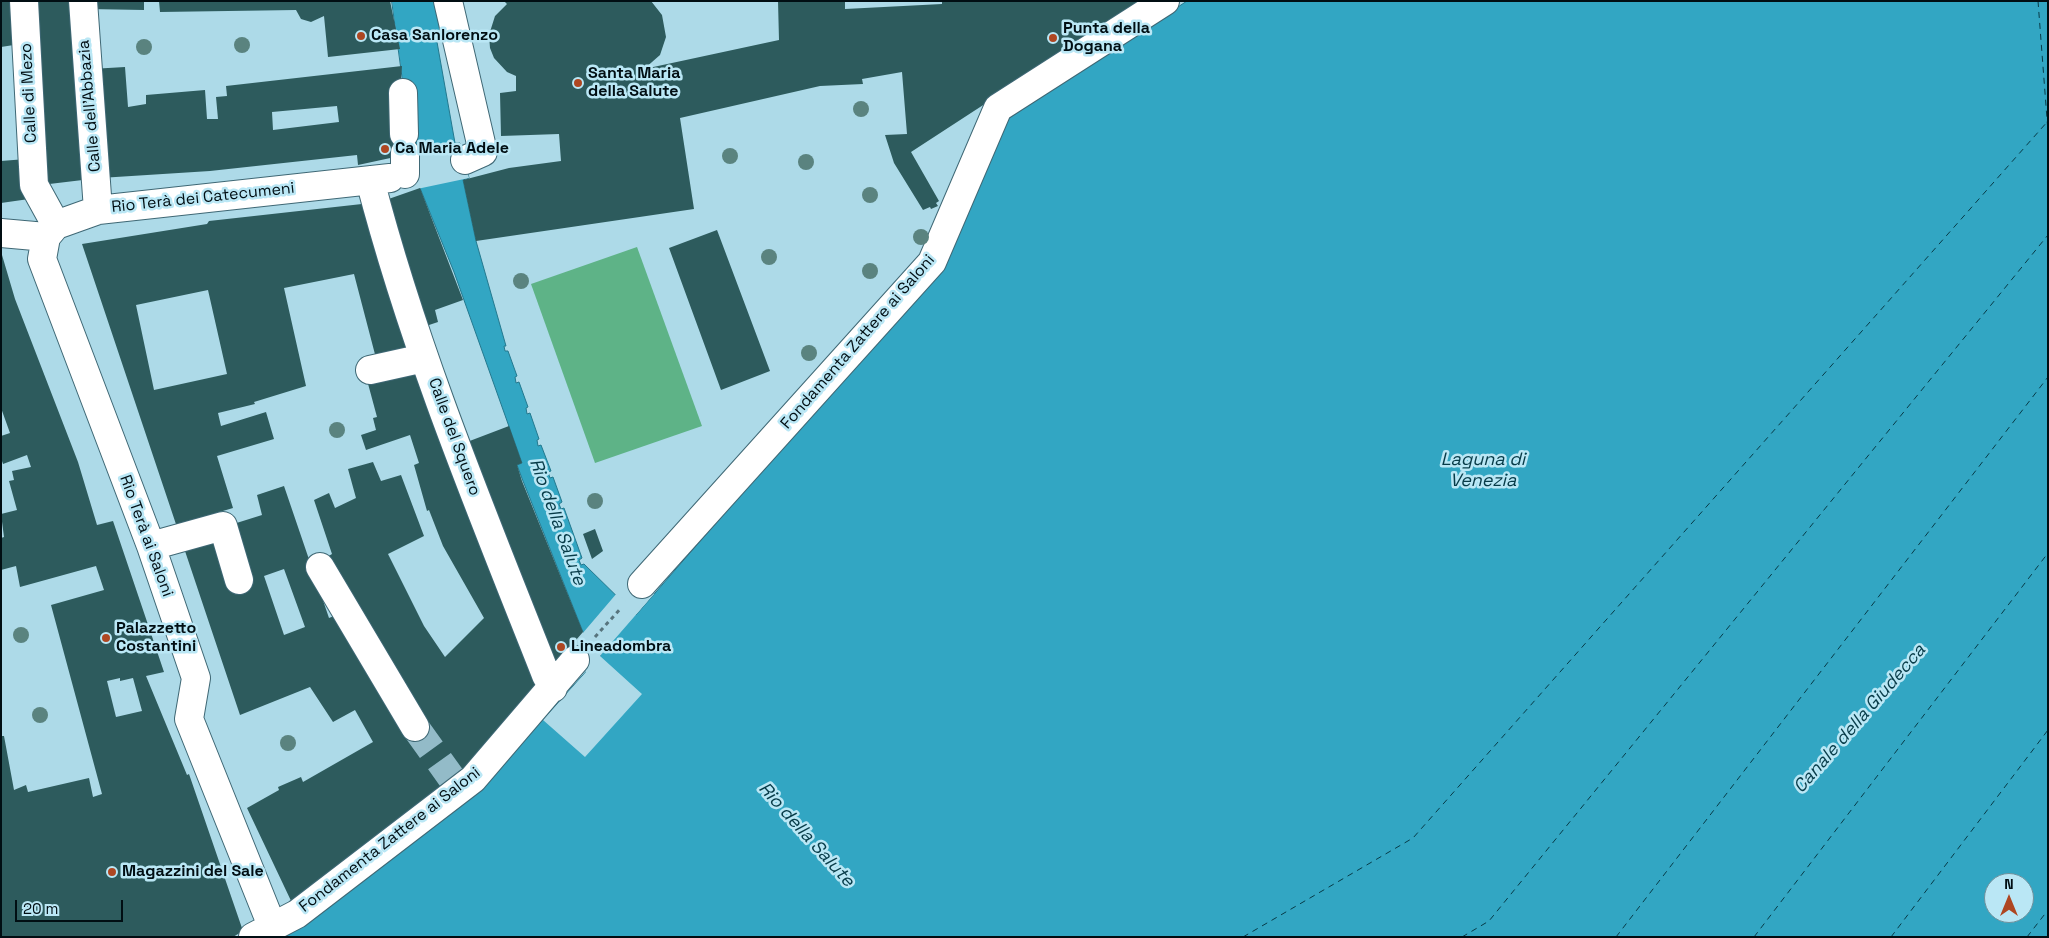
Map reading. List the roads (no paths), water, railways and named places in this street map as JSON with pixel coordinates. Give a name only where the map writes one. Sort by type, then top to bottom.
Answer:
[{"type":"street","name":"Calle di Mezo","points":[[24,1],[34,185]]},
{"type":"street","name":"Calle dell'Abbazia","points":[[83,1],[98,210]]},
{"type":"street","points":[[448,1],[483,152],[465,160]]},
{"type":"street","name":"Fondamenta Zattere ai Saloni","points":[[642,584],[932,262],[998,108],[1166,1]]},
{"type":"street","name":"Calle del Squero","points":[[403,93],[395,164],[382,224],[424,358],[475,495],[553,688]]},
{"type":"street","name":"Rio Terà dei Catecumeni","points":[[48,240],[98,210],[395,164]]},
{"type":"street","name":"Rio Terà ai Saloni","points":[[34,185],[48,240],[196,678],[189,719],[262,931]]},
{"type":"street","points":[[1,233],[48,240]]},
{"type":"street","points":[[370,370],[424,358]]},
{"type":"street","points":[[151,546],[223,526],[239,580]]},
{"type":"street","points":[[320,567],[415,727]]},
{"type":"street","name":"Fondamenta Zattere ai Saloni","points":[[262,931],[297,914],[456,785],[473,779],[584,651]]},
{"type":"water","name":"Laguna di Venezia","points":[[392,1],[436,1],[443,34],[437,42],[455,143],[460,143],[469,178],[463,180],[476,241],[506,346],[504,346],[505,351],[508,351],[517,376],[515,377],[516,383],[519,382],[528,407],[526,408],[527,414],[530,413],[539,439],[537,440],[538,446],[541,445],[551,471],[548,472],[550,478],[553,477],[562,502],[559,504],[561,509],[564,508],[582,558],[579,560],[581,565],[584,564],[636,615],[940,265],[1009,118],[1187,1],[2048,1],[2048,937],[283,937],[481,788],[601,655],[583,632],[517,465],[522,463],[454,272],[420,188],[412,150]]},
{"type":"tunnel","points":[[415,727],[453,780]]},
{"type":"place","name":"Casa Sanlorenzo","points":[[361,36]]},
{"type":"place","name":"Punta della Dogana","points":[[1053,38]]},
{"type":"place","name":"Santa Maria della Salute","points":[[578,83]]},
{"type":"place","name":"Ca Maria Adele","points":[[385,149]]},
{"type":"place","name":"Palazzetto Costantini","points":[[106,638]]},
{"type":"place","name":"Lineadombra","points":[[561,647]]},
{"type":"place","name":"Magazzini del Sale","points":[[112,872]]},
{"type":"water label","name":"Rio della Salute","points":[[557,522]]},
{"type":"water label","name":"Canale della Giudecca","points":[[1860,719]]},
{"type":"water label","name":"Rio della Salute","points":[[806,835]]}]
